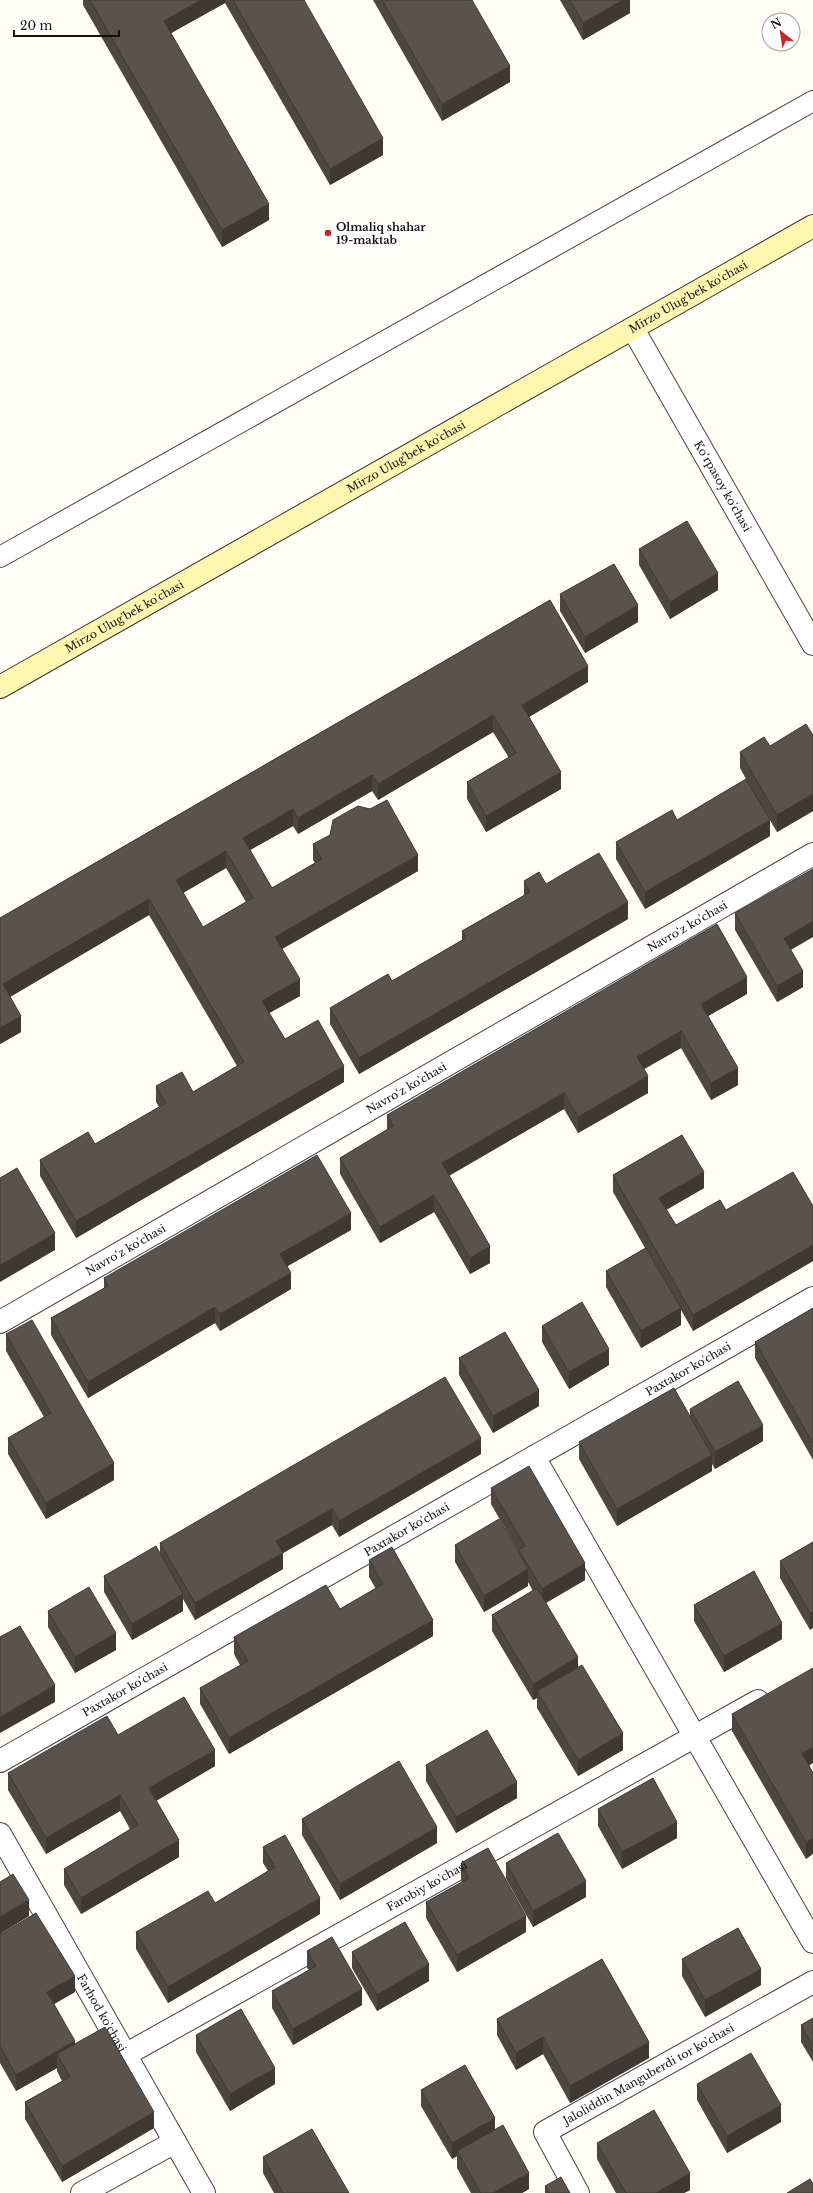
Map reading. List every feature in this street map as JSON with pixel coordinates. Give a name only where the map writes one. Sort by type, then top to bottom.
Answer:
[{"type":"main road","name":"Mirzo Ulug'bek ko'chasi","points":[[0,687],[813,226]]},
{"type":"street","name":"Ko‘rpasoy ko'chasi","points":[[633,329],[813,644]]},
{"type":"street","name":"Navro‘z ko'chasi","points":[[0,1322],[813,854]]},
{"type":"street","name":"Paxtakor ko'chasi","points":[[0,1760],[813,1298]]},
{"type":"street","points":[[534,1457],[694,1738],[813,1942]]},
{"type":"street","name":"Farobiy ko'chasi","points":[[125,2055],[773,1693]]},
{"type":"street","name":"Farhod ko'chasi","points":[[0,1834],[204,2193]]},
{"type":"street","name":"Jaloliddin Manguberdi tor ko'chasi","points":[[578,2193],[545,2132],[813,1982]]},
{"type":"street","points":[[82,2193],[175,2142]]},
{"type":"lane","points":[[0,557],[813,101]]},
{"type":"building","points":[[90,0],[201,0],[164,21],[269,204],[222,230]]},
{"type":"building","points":[[233,0],[304,0],[383,138],[330,169]]},
{"type":"building","points":[[382,0],[472,0],[510,66],[442,104]]},
{"type":"building","points":[[570,0],[623,0],[583,23]]},
{"type":"building","points":[[687,521],[718,573],[670,602],[639,549]]},
{"type":"building","points":[[614,564],[638,605],[585,637],[560,594]]},
{"type":"building","points":[[550,600],[588,666],[522,705],[561,772],[486,816],[467,782],[516,753],[493,715],[378,784],[372,775],[298,818],[293,809],[243,838],[272,888],[322,859],[313,844],[330,835],[333,820],[358,806],[370,809],[387,800],[418,855],[275,937],[300,979],[262,1001],[285,1039],[318,1020],[344,1066],[76,1221],[40,1160],[88,1132],[95,1144],[166,1103],[156,1086],[182,1072],[193,1092],[244,1062],[149,899],[3,984],[21,1016],[0,1028],[0,918]],"holes":[[[226,851],[253,898],[203,927],[176,880]]]},
{"type":"building","points":[[806,724],[813,735],[813,794],[777,815],[740,752],[764,737],[770,746]]},
{"type":"building","points":[[746,779],[770,820],[645,892],[616,842],[672,810],[677,820]]},
{"type":"building","points":[[599,853],[628,902],[359,1058],[330,1008],[388,974],[392,981],[466,938],[462,931],[530,892],[524,881],[539,872],[546,884]]},
{"type":"building","points":[[813,869],[813,921],[784,938],[803,971],[777,986],[735,913]]},
{"type":"building","points":[[717,924],[747,977],[701,1004],[738,1068],[711,1083],[681,1031],[637,1057],[648,1076],[578,1117],[564,1093],[442,1163],[490,1246],[470,1258],[434,1195],[380,1227],[340,1158],[393,1126],[387,1115]]},
{"type":"building","points":[[682,1135],[704,1172],[659,1198],[676,1225],[720,1200],[726,1210],[793,1172],[813,1206],[813,1245],[693,1315],[613,1175]]},
{"type":"building","points":[[317,1155],[351,1213],[280,1254],[291,1273],[220,1314],[215,1307],[88,1382],[51,1318],[108,1286],[104,1278]]},
{"type":"building","points":[[17,1168],[55,1233],[0,1265],[0,1178]]},
{"type":"building","points":[[646,1248],[681,1308],[641,1331],[606,1271]]},
{"type":"building","points":[[582,1302],[609,1349],[569,1372],[542,1326]]},
{"type":"building","points":[[813,1308],[813,1443],[755,1342]]},
{"type":"building","points":[[32,1320],[114,1463],[46,1503],[8,1438],[51,1413],[6,1334]]},
{"type":"building","points":[[505,1332],[539,1390],[493,1416],[459,1358]]},
{"type":"building","points":[[445,1377],[481,1438],[339,1521],[332,1509],[276,1541],[283,1553],[195,1603],[160,1543]]},
{"type":"building","points":[[738,1381],[763,1425],[715,1452],[690,1409]]},
{"type":"building","points":[[674,1388],[712,1455],[617,1509],[579,1442]]},
{"type":"building","points":[[529,1466],[585,1563],[542,1589],[519,1550],[525,1546],[491,1488]]},
{"type":"building","points":[[499,1519],[528,1569],[484,1596],[455,1545]]},
{"type":"building","points":[[813,1542],[813,1612],[810,1613],[780,1561]]},
{"type":"building","points":[[156,1546],[183,1594],[132,1624],[104,1576]]},
{"type":"building","points":[[392,1547],[433,1620],[229,1738],[200,1688],[248,1661],[234,1637],[326,1585],[340,1609],[383,1584],[369,1560]]},
{"type":"building","points":[[754,1571],[782,1623],[724,1656],[694,1605]]},
{"type":"building","points":[[89,1587],[116,1633],[75,1657],[48,1611]]},
{"type":"building","points":[[537,1588],[578,1657],[533,1684],[492,1615]]},
{"type":"building","points":[[20,1626],[55,1685],[0,1717],[0,1637]]},
{"type":"building","points":[[582,1665],[623,1733],[578,1760],[537,1691]]},
{"type":"building","points":[[813,1668],[813,1747],[802,1753],[813,1773],[813,1838],[806,1842],[732,1714]]},
{"type":"building","points":[[184,1697],[215,1750],[149,1788],[179,1840],[81,1898],[64,1869],[138,1825],[120,1795],[46,1838],[8,1773],[107,1716],[118,1735]]},
{"type":"building","points":[[487,1730],[517,1782],[456,1817],[426,1765]]},
{"type":"building","points":[[399,1761],[437,1827],[340,1884],[302,1819]]},
{"type":"building","points":[[653,1778],[677,1822],[622,1852],[598,1809]]},
{"type":"building","points":[[558,1833],[586,1881],[533,1911],[506,1863]]},
{"type":"building","points":[[285,1835],[320,1898],[168,1987],[136,1932],[208,1891],[215,1903],[275,1867],[263,1847]]},
{"type":"building","points":[[488,1848],[526,1916],[457,1955],[426,1902],[469,1878],[461,1863]]},
{"type":"building","points":[[13,1874],[29,1900],[0,1917],[0,1882]]},
{"type":"building","points":[[36,1913],[75,1976],[47,1992],[75,2041],[16,2075],[0,2046],[0,1932],[1,1934]]},
{"type":"building","points":[[405,1922],[429,1964],[377,1995],[352,1952]]},
{"type":"building","points":[[738,1928],[761,1969],[705,2000],[682,1959]]},
{"type":"building","points":[[332,1937],[362,1989],[293,2029],[272,1991],[316,1966],[307,1951]]},
{"type":"building","points":[[602,1959],[649,2042],[570,2086],[543,2037],[516,2053],[497,2019]]},
{"type":"building","points":[[241,2009],[275,2068],[230,2094],[196,2035]]},
{"type":"building","points":[[813,2018],[813,2046],[801,2025]]},
{"type":"building","points":[[105,2027],[154,2112],[62,2166],[25,2102],[70,2077],[57,2054]]},
{"type":"building","points":[[751,2053],[781,2105],[727,2136],[697,2084]]},
{"type":"building","points":[[465,2065],[495,2118],[452,2143],[421,2090]]},
{"type":"building","points":[[654,2110],[690,2173],[656,2193],[626,2193],[597,2143]]},
{"type":"building","points":[[503,2125],[529,2173],[493,2193],[481,2193],[457,2151]]},
{"type":"building","points":[[312,2129],[349,2193],[283,2193],[263,2157]]},
{"type":"building","points":[[561,2177],[570,2193],[549,2193],[545,2186]]},
{"type":"building","points":[[810,2179],[813,2184],[813,2193],[787,2193]]},
{"type":"place","name":"Olmaliq shahar 19-maktab","points":[[328,233]]}]
